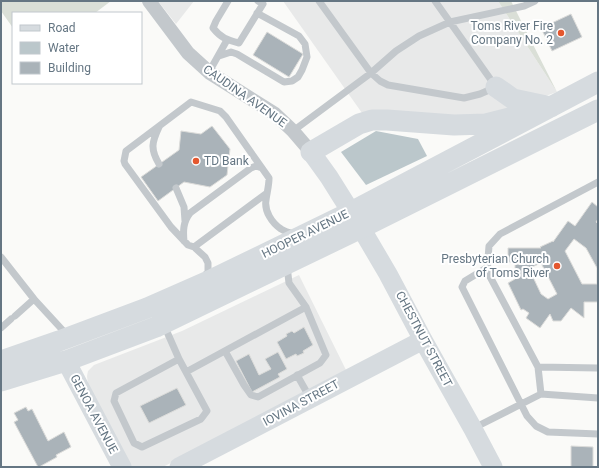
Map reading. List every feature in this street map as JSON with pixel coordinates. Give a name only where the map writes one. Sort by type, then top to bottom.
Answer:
[{"type":"main road","name":"HOOPER AVENUE","points":[[1,381],[66,361],[163,323],[286,264],[356,220],[551,108],[595,86]]},
{"type":"main road","points":[[496,87],[513,99],[551,108]]},
{"type":"main road","points":[[311,152],[359,124],[372,120],[454,125],[486,124],[551,108]]},
{"type":"main road","name":"HOOPER AVENUE","points":[[1,361],[69,338],[147,308],[302,236],[356,220],[598,110]]},
{"type":"street","name":"CAUDINA AVENUE","points":[[149,1],[188,53],[209,72],[275,114],[293,131],[311,152],[329,177],[356,220]]},
{"type":"street","name":"CHESTNUT STREET","points":[[356,220],[388,274],[493,467]]},
{"type":"street","name":"IOVINA STREET","points":[[180,467],[423,340]]},
{"type":"street","name":"GENOA AVENUE","points":[[66,361],[122,467]]},
{"type":"lane","points":[[228,1],[213,28],[227,40],[239,43],[263,4],[258,1]]},
{"type":"lane","points":[[319,1],[371,73],[380,81],[388,85],[464,98],[480,94],[496,87],[435,1]]},
{"type":"lane","points":[[293,131],[371,73],[396,51],[419,36],[450,22],[524,6],[535,1]]},
{"type":"lane","points":[[219,56],[231,52],[237,54],[284,82],[292,81],[298,77],[307,57],[305,44],[299,36],[257,13]]},
{"type":"lane","points":[[209,72],[227,40]]},
{"type":"lane","points":[[196,286],[204,279],[208,271],[208,263],[205,257],[194,247],[184,241],[171,227],[124,161],[126,151],[191,102],[220,111],[226,117],[269,178],[268,193],[265,201],[267,212],[275,225],[281,230],[302,236]]},
{"type":"lane","points":[[159,164],[152,150],[152,143],[160,125]]},
{"type":"lane","points":[[185,221],[190,214],[251,168],[256,166],[262,168]]},
{"type":"lane","points":[[542,394],[538,367],[487,271],[489,246],[500,234],[598,182]]},
{"type":"lane","points":[[176,188],[184,208],[184,241]]},
{"type":"lane","points":[[194,247],[268,193]]},
{"type":"lane","points":[[1,256],[34,299],[69,338]]},
{"type":"lane","points":[[225,351],[251,395],[258,397],[320,363],[326,355],[306,307],[289,284],[286,264]]},
{"type":"lane","points":[[488,267],[465,281],[462,287],[527,416],[536,426],[548,432],[598,434]]},
{"type":"lane","points":[[1,328],[34,299]]},
{"type":"lane","points":[[186,372],[306,307]]},
{"type":"lane","points":[[163,323],[179,359],[207,411],[201,419],[142,447],[134,443],[114,401],[116,393],[179,359]]},
{"type":"lane","points":[[538,367],[598,368]]},
{"type":"lane","points":[[297,375],[310,398]]},
{"type":"lane","points":[[473,429],[542,394],[598,398]]},
{"type":"shaded area","points":[[1,1],[111,1],[96,12],[12,12],[12,27],[1,11]]},
{"type":"shaded area","points":[[158,1],[194,1],[176,24]]},
{"type":"shaded area","points":[[283,1],[498,1],[557,92],[465,124],[362,113]]},
{"type":"shaded area","points":[[498,1],[511,1],[557,92]]},
{"type":"shaded area","points":[[299,275],[346,370],[163,467],[131,467],[88,385],[88,371],[94,365],[182,331]]},
{"type":"water","points":[[376,131],[418,139],[427,156],[366,185],[341,152]]},
{"type":"building","name":"Toms River Fire Company No. 2","points":[[571,14],[582,37],[552,51],[541,28]]},
{"type":"building","points":[[267,32],[303,54],[289,77],[253,55]]},
{"type":"building","name":"TD Bank","points":[[212,126],[230,149],[227,175],[210,187],[184,182],[158,201],[141,177],[179,150],[181,131],[201,134]]},
{"type":"building","name":"Presbyterian Church of Toms River","points":[[592,202],[598,207],[598,219],[596,222],[598,224],[598,302],[584,302],[584,318],[571,308],[561,321],[553,321],[550,314],[540,328],[526,318],[529,313],[523,309],[521,310],[508,283],[515,279],[515,264],[521,263],[508,262],[508,248],[541,248],[540,247],[553,242],[568,221],[575,226]],"holes":[[[574,239],[586,248],[597,268],[597,284],[582,284],[565,251]],[[541,263],[557,294],[548,299],[541,294],[532,275],[532,267]]]},
{"type":"building","points":[[304,327],[313,345],[303,351],[304,353],[297,356],[296,354],[286,359],[277,342],[287,336],[286,334],[292,331],[294,333]]},
{"type":"building","points":[[278,352],[287,369],[278,374],[280,377],[252,392],[236,361],[249,354],[259,375],[271,369],[265,359]]},
{"type":"building","points":[[177,388],[186,405],[149,423],[140,406]]},
{"type":"building","points":[[26,407],[28,411],[32,409],[48,441],[64,432],[71,447],[39,467],[14,422],[18,420],[14,413]]},
{"type":"building","points":[[571,446],[593,447],[593,467],[571,467]]},
{"type":"place","name":"Toms River Fire Company No. 2","points":[[561,33]]},
{"type":"place","name":"TD Bank","points":[[196,161]]},
{"type":"place","name":"Presbyterian Church of Toms River","points":[[557,266]]}]
